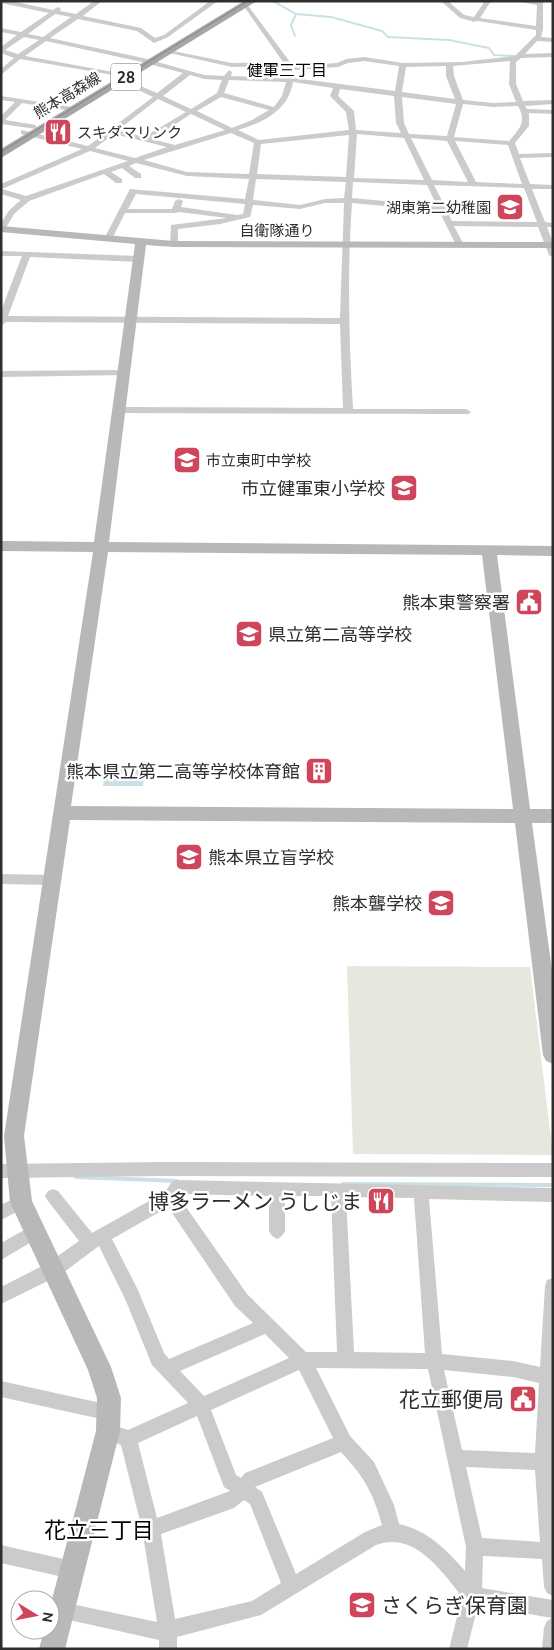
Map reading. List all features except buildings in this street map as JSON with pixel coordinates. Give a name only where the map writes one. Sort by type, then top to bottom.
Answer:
[{"type":"main road","name":"熊本高森線","points":[[147,61],[168,52],[246,2]]},
{"type":"main road","name":"熊本高森線","points":[[2,151],[29,131],[246,2]]},
{"type":"street","points":[[1,1],[139,29],[154,41],[166,36],[215,1]]},
{"type":"street","points":[[1,73],[19,57],[99,1]]},
{"type":"street","points":[[444,1],[462,17],[540,29]]},
{"type":"street","points":[[475,20],[488,1]]},
{"type":"street","points":[[519,1],[540,3],[540,29],[536,39],[514,62],[512,82],[516,95],[527,111],[553,112]]},
{"type":"street","points":[[1,229],[11,213],[26,198],[137,162],[175,147],[234,130],[276,110],[284,102],[291,80],[290,66],[246,2]]},
{"type":"street","points":[[1,50],[64,5],[55,3]]},
{"type":"street","points":[[1,30],[147,61],[204,77],[291,80],[460,102],[521,104],[553,102]]},
{"type":"street","points":[[536,39],[553,40]]},
{"type":"street","points":[[1,50],[19,57]]},
{"type":"street","points":[[168,52],[232,66],[338,65],[346,61],[364,59],[403,65],[449,64],[518,57],[551,57]]},
{"type":"street","points":[[1,56],[19,57],[121,76],[258,142],[353,132],[511,143]]},
{"type":"street","points":[[449,64],[450,76],[460,102],[450,138],[473,184]]},
{"type":"street","points":[[403,65],[399,78],[398,95],[400,123],[460,245]]},
{"type":"street","points":[[146,139],[220,94],[232,66]]},
{"type":"street","points":[[1,187],[89,149],[188,72]]},
{"type":"street","points":[[338,85],[334,96],[350,111],[353,132],[345,245],[344,321],[348,411]]},
{"type":"street","points":[[220,94],[276,110]]},
{"type":"street","points":[[1,98],[67,109]]},
{"type":"street","points":[[20,101],[1,121],[89,149],[188,174],[553,187]]},
{"type":"street","points":[[511,143],[525,128],[527,111]]},
{"type":"street","points":[[112,131],[175,147]]},
{"type":"street","points":[[174,244],[174,227],[247,215],[258,142]]},
{"type":"street","points":[[511,143],[552,249]]},
{"type":"street","points":[[515,156],[553,156]]},
{"type":"street","points":[[124,166],[138,176]]},
{"type":"street","points":[[106,172],[119,181]]},
{"type":"street","points":[[1,191],[26,198]]},
{"type":"street","points":[[108,239],[133,191],[234,215],[236,218]]},
{"type":"street","points":[[179,202],[300,207],[325,201],[349,200],[443,209]]},
{"type":"street","points":[[123,211],[174,211],[179,202]]},
{"type":"street","points":[[450,222],[553,225]]},
{"type":"street","name":"自衛隊通り","points":[[1,229],[174,244],[460,245],[552,249]]},
{"type":"street","points":[[142,242],[100,551],[9,1171],[21,1202],[99,1367],[109,1398],[115,1428],[151,1529],[168,1640]]},
{"type":"street","points":[[1,253],[139,259]]},
{"type":"street","points":[[27,254],[2,320],[131,318],[344,321]]},
{"type":"street","points":[[1,374],[123,374]]},
{"type":"street","points":[[118,410],[466,412]]},
{"type":"street","points":[[1,546],[100,551]]},
{"type":"street","points":[[1,554],[100,551],[489,553],[553,550]]},
{"type":"street","points":[[489,553],[553,557]]},
{"type":"street","points":[[489,553],[521,816],[547,976],[553,1055]]},
{"type":"street","points":[[61,813],[553,816]]},
{"type":"street","points":[[1,879],[51,880]]},
{"type":"street","points":[[383,1170],[384,1190]]},
{"type":"street","points":[[9,1171],[553,1170]]},
{"type":"street","points":[[1,1296],[54,1269],[96,1240],[170,1197],[176,1187],[553,1195]]},
{"type":"street","points":[[277,1189],[277,1231]]},
{"type":"street","points":[[338,1190],[346,1360]]},
{"type":"street","points":[[421,1192],[434,1362],[457,1458],[475,1548],[472,1595],[458,1649]]},
{"type":"street","points":[[53,1196],[96,1240],[132,1296],[158,1359],[201,1405],[230,1481],[256,1498],[292,1587]]},
{"type":"street","points":[[170,1197],[242,1300],[303,1360],[344,1442],[368,1468],[385,1505],[392,1531]]},
{"type":"street","points":[[1,1213],[21,1202]]},
{"type":"street","points":[[1,1252],[35,1232]]},
{"type":"street","points":[[553,1286],[550,1377],[544,1462],[553,1587]]},
{"type":"street","points":[[167,1368],[268,1325]]},
{"type":"street","points":[[1,1389],[115,1428],[201,1405],[303,1360],[434,1362],[513,1369],[550,1377]]},
{"type":"street","points":[[52,1649],[72,1570],[115,1428]]},
{"type":"street","points":[[151,1529],[234,1499],[251,1479],[344,1442]]},
{"type":"street","points":[[457,1458],[544,1462]]},
{"type":"street","points":[[168,1640],[255,1609],[372,1538],[392,1531],[407,1535],[426,1546],[449,1565],[472,1595],[553,1609]]},
{"type":"street","points":[[475,1548],[550,1551]]},
{"type":"street","points":[[1,1554],[72,1570]]},
{"type":"street","points":[[62,1611],[158,1631],[168,1640]]},
{"type":"street","points":[[551,1649],[553,1627]]},
{"type":"shaded area","points":[[106,765],[145,766],[143,786],[103,786]]},
{"type":"shaded area","points":[[347,966],[530,967],[553,1155],[353,1154]]},
{"type":"waterway","points":[[273,1],[296,14]]},
{"type":"waterway","points":[[295,36],[291,25],[296,14]]},
{"type":"waterway","points":[[296,14],[331,17],[382,31],[388,37],[449,40],[489,48],[494,55],[515,56]]},
{"type":"waterway","points":[[76,1177],[177,1181]]},
{"type":"waterway","points":[[343,1184],[553,1185]]},
{"type":"tram line","points":[[1,152],[248,1]]},
{"type":"place","name":"スキダマリンク","points":[[58,132]]},
{"type":"place","name":"湖東第二幼稚園","points":[[510,207]]},
{"type":"place","name":"市立東町中学校","points":[[187,460]]},
{"type":"place","name":"市立健軍東小学校","points":[[404,488]]},
{"type":"place","name":"熊本東警察署","points":[[529,602]]},
{"type":"place","name":"県立第二高等学校","points":[[249,634]]},
{"type":"place","name":"熊本県立第二高等学校体育館","points":[[319,771]]},
{"type":"place","name":"熊本県立盲学校","points":[[189,857]]},
{"type":"place","name":"熊本聾学校","points":[[441,903]]},
{"type":"place","name":"博多ラーメン うしじま","points":[[381,1201]]},
{"type":"place","name":"花立郵便局","points":[[523,1399]]},
{"type":"place","name":"さくらぎ保育園","points":[[362,1605]]},
{"type":"district","name":"健軍三丁目","points":[[287,70]]},
{"type":"district","name":"花立三丁目","points":[[99,1529]]}]
